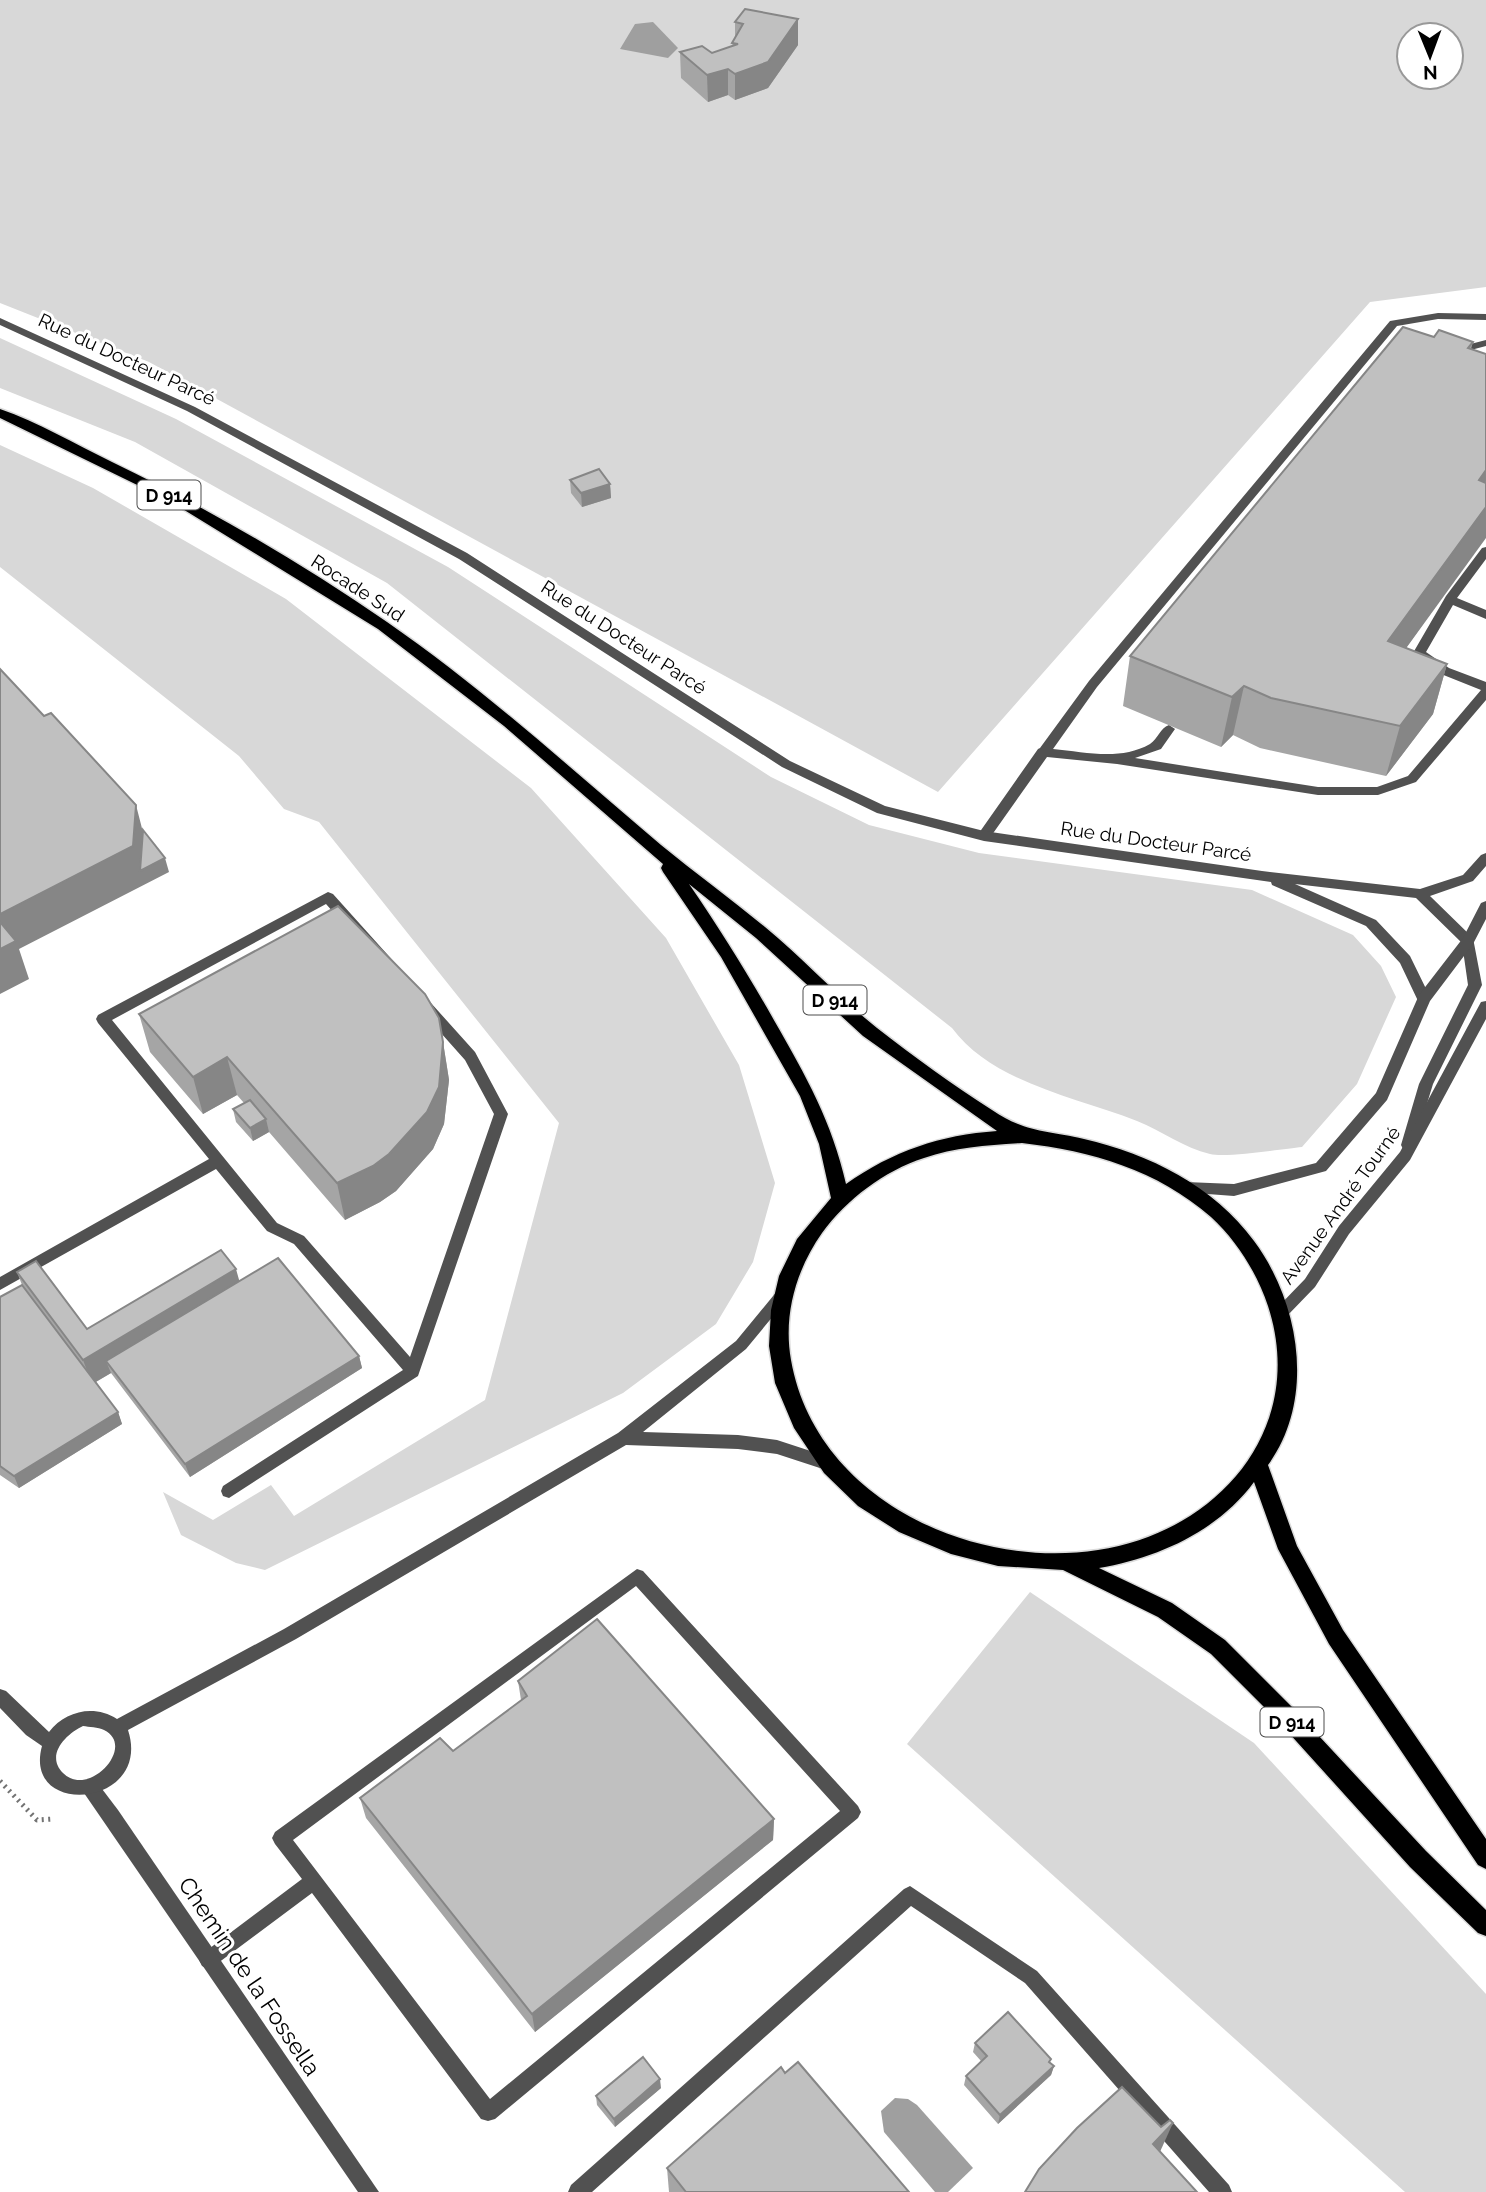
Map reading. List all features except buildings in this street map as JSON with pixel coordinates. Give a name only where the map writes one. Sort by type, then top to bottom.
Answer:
[{"type":"main road","name":"Rocade Sud","points":[[0,413],[173,497],[341,598],[383,626],[509,722],[658,850]]},
{"type":"main road","name":"D 914","points":[[658,850],[762,934],[869,1031],[988,1117],[1022,1136]]},
{"type":"main road","name":"D 914","points":[[658,850],[727,953],[808,1095],[828,1144],[840,1199]]},
{"type":"main road","points":[[1022,1136],[1059,1139],[1115,1152],[1186,1188],[1226,1222],[1248,1247],[1266,1276],[1282,1313],[1288,1349],[1288,1386],[1279,1423],[1258,1465],[1224,1503],[1171,1537],[1118,1555],[1065,1562],[1000,1558],[936,1540],[909,1528],[874,1506],[829,1464],[800,1422],[785,1385],[778,1349],[783,1294],[797,1252],[820,1219],[840,1199],[872,1175],[912,1154],[968,1140],[1022,1136]]},
{"type":"main road","points":[[1258,1465],[1288,1549],[1336,1637],[1486,1858]]},
{"type":"main road","name":"D 914","points":[[1065,1562],[1165,1610],[1218,1647],[1285,1714],[1418,1859],[1486,1924]]},
{"type":"street","points":[[984,836],[1093,684],[1394,323],[1438,316],[1486,317]]},
{"type":"street","name":"Rue du Docteur Parcé","points":[[0,321],[191,409],[463,556],[786,764],[881,810],[984,836],[1262,876],[1420,894],[1468,878],[1486,858]]},
{"type":"street","points":[[1447,372],[1463,349],[1486,343]]},
{"type":"street","points":[[1486,551],[1450,599],[1419,653],[1445,671],[1486,687]]},
{"type":"street","points":[[1450,599],[1486,615]]},
{"type":"street","points":[[1042,752],[1117,760],[1318,792],[1378,791],[1412,779],[1486,692]]},
{"type":"street","points":[[1117,760],[1157,746],[1169,729]]},
{"type":"street","name":"Rue du Docteur Parcé","points":[[1262,876],[1371,923],[1405,960],[1424,999]]},
{"type":"street","points":[[1405,1156],[1426,1084],[1475,985],[1468,941],[1420,894]]},
{"type":"street","points":[[229,1490],[413,1371],[501,1114],[470,1056],[328,897],[103,1019],[272,1227],[299,1240],[413,1371]]},
{"type":"street","name":"Avenue André Tourné","points":[[1186,1188],[1234,1190],[1321,1167],[1382,1096],[1424,999],[1468,941],[1486,906]]},
{"type":"street","name":"Avenue André Tourné","points":[[1282,1313],[1310,1283],[1344,1230],[1405,1156],[1486,1006]]},
{"type":"street","points":[[0,1284],[218,1161]]},
{"type":"street","points":[[118,1727],[290,1634],[624,1438],[741,1345],[783,1294]]},
{"type":"street","points":[[624,1438],[738,1442],[777,1447],[829,1464]]},
{"type":"street","points":[[637,1576],[852,1812],[488,2112],[314,1881],[281,1838],[637,1576]]},
{"type":"street","points":[[0,1697],[51,1743]]},
{"type":"street","points":[[82,1718],[102,1718],[118,1727],[125,1743],[122,1762],[109,1778],[90,1787],[69,1788],[55,1778],[47,1762],[51,1743],[64,1727],[82,1718]]},
{"type":"street","name":"Chemin de la Fossella","points":[[90,1787],[113,1815],[208,1960],[369,2192]]},
{"type":"street","points":[[208,1960],[314,1881]]},
{"type":"street","points":[[578,2192],[909,1895],[1031,1977],[1222,2192]]},
{"type":"shaded area","points":[[0,0],[1486,0],[1486,287],[1370,302],[938,792],[149,362],[0,303]]},
{"type":"shaded area","points":[[653,22],[678,48],[668,58],[620,49],[635,24]]},
{"type":"shaded area","points":[[0,338],[176,419],[448,567],[771,777],[869,825],[979,853],[1252,890],[1353,935],[1381,966],[1396,997],[1357,1084],[1302,1147],[1218,1155],[1191,1148],[1137,1121],[1062,1096],[1012,1075],[969,1047],[952,1028],[387,583],[135,442],[0,388]]},
{"type":"shaded area","points":[[0,445],[93,488],[286,599],[531,788],[666,938],[739,1065],[775,1183],[753,1262],[716,1324],[623,1393],[265,1570],[236,1563],[181,1535],[163,1492],[213,1520],[271,1485],[294,1516],[485,1400],[559,1123],[319,822],[284,809],[239,756],[0,567]]},
{"type":"shaded area","points":[[1030,1592],[1254,1743],[1486,1994],[1486,2192],[1405,2192],[907,1744]]},
{"type":"shaded area","points":[[895,2098],[908,2099],[917,2105],[973,2168],[948,2192],[935,2192],[884,2132],[881,2111]]}]
